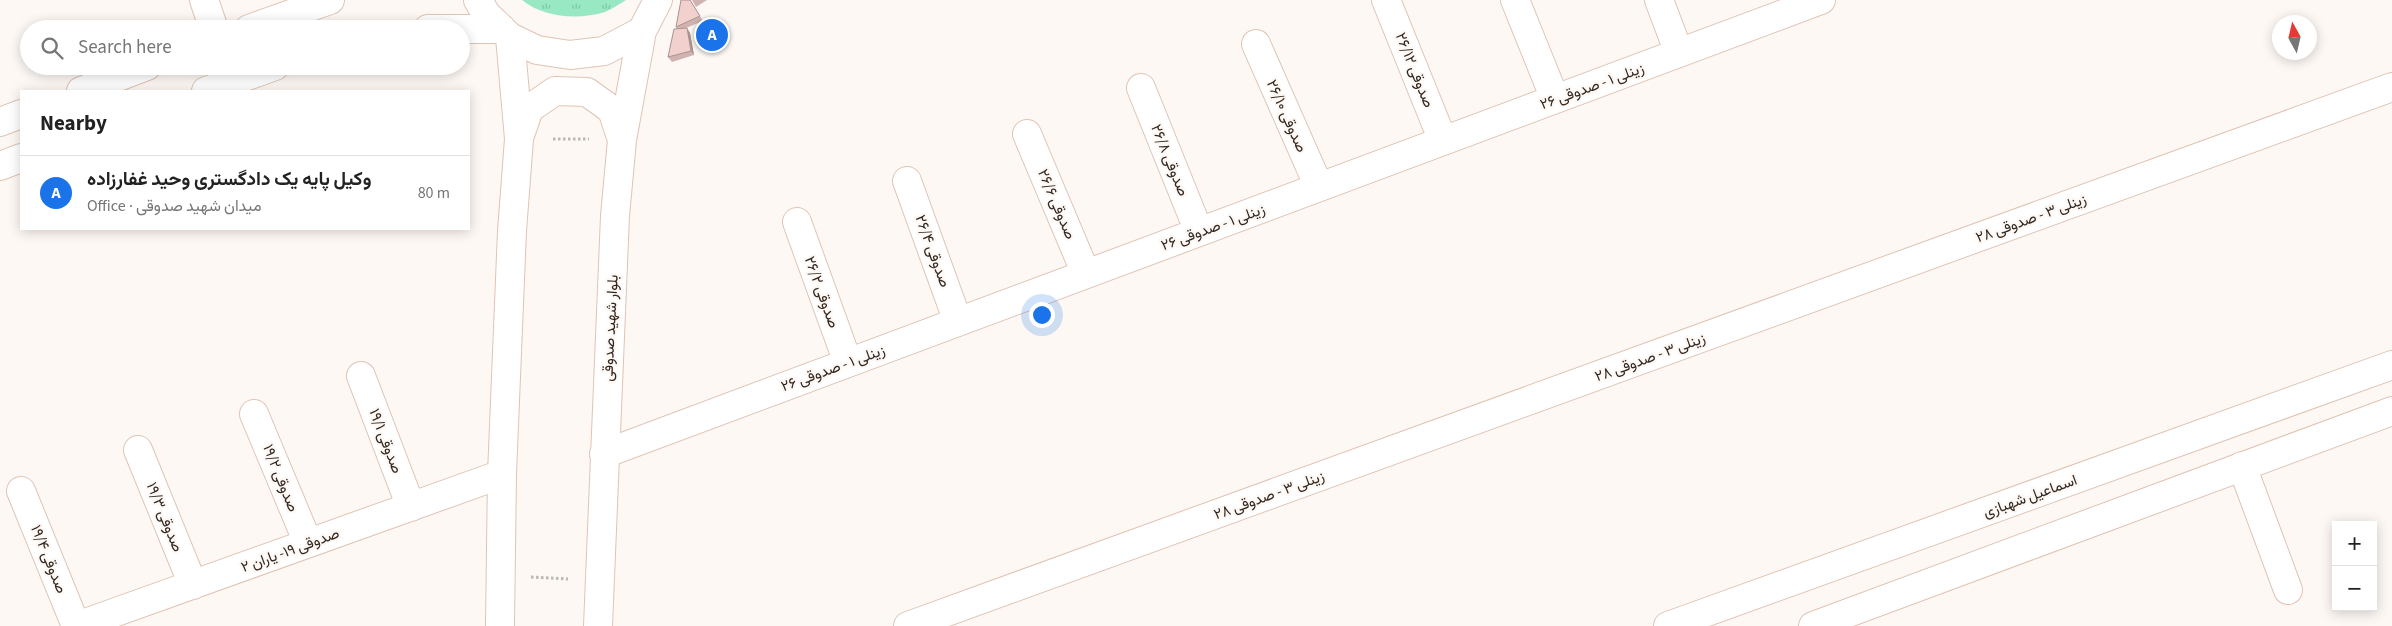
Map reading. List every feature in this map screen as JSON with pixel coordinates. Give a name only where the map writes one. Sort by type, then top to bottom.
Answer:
[{"type":"street","points":[[204,0],[211,20]]},
{"type":"street","points":[[274,20],[330,0]]},
{"type":"street","points":[[478,0],[486,14],[506,33],[538,50],[570,55],[604,51],[642,31]]},
{"type":"street","name":"بلوار شهید صدوقی","points":[[598,626],[615,216],[622,140],[642,31],[658,0]]},
{"type":"street","name":"صدوقی ۲۶/۱۲","points":[[1386,0],[1443,141]]},
{"type":"street","points":[[1515,0],[1555,99]]},
{"type":"street","points":[[1659,0],[1679,53]]},
{"type":"street","name":"زینلی ۱ - صدوقی ۲۶","points":[[604,454],[1679,53],[1784,6],[1821,0]]},
{"type":"street","points":[[470,31],[506,33]]},
{"type":"street","points":[[500,626],[502,474],[512,231],[519,139],[506,33]]},
{"type":"street","name":"صدوقی ۲۶/۱۰","points":[[1256,44],[1319,187]]},
{"type":"street","points":[[83,90],[123,75]]},
{"type":"street","points":[[209,90],[250,75]]},
{"type":"street","name":"زینلی ۳ - صدوقی ۲۸","points":[[908,626],[2392,87]]},
{"type":"street","name":"صدوقی ۲۶/۸","points":[[1141,88],[1199,232]]},
{"type":"street","points":[[519,139],[529,109],[555,91],[587,92],[606,105],[612,110],[622,140]]},
{"type":"street","points":[[0,122],[20,114]]},
{"type":"street","name":"صدوقی ۲۶/۶","points":[[1027,134],[1086,274]]},
{"type":"street","points":[[0,166],[20,158]]},
{"type":"street","name":"صدوقی ۲۶/۴","points":[[907,181],[958,322]]},
{"type":"street","name":"صدوقی ۲۶/۲","points":[[797,222],[848,363]]},
{"type":"street","name":"اسماعیل شهبازی","points":[[1668,626],[2392,365]]},
{"type":"street","name":"صدوقی ۱۹/۱","points":[[361,376],[411,506]]},
{"type":"street","points":[[1813,626],[2392,411]]},
{"type":"street","name":"صدوقی ۱۹/۲","points":[[254,414],[308,543]]},
{"type":"street","name":"صدوقی ۱۹/۳","points":[[138,450],[193,585]]},
{"type":"street","points":[[2242,466],[2288,590]]},
{"type":"street","name":"صدوقی ۱۹- یاران ۲","points":[[77,626],[502,474]]},
{"type":"street","name":"صدوقی ۱۹/۴","points":[[21,492],[77,626]]},
{"type":"path","points":[[519,139],[622,140]]},
{"type":"path","points":[[501,576],[600,581]]},
{"type":"green space","points":[[522,0],[626,0],[605,12],[595,15],[562,16],[541,11]]},
{"type":"building","points":[[681,0],[690,0],[700,16],[676,27]]},
{"type":"building","points":[[687,28],[691,51],[668,57],[674,29]]},
{"type":"place","name":"وکیل پایه یک دادگستری وحید غفارزاده","points":[[712,35]]}]
